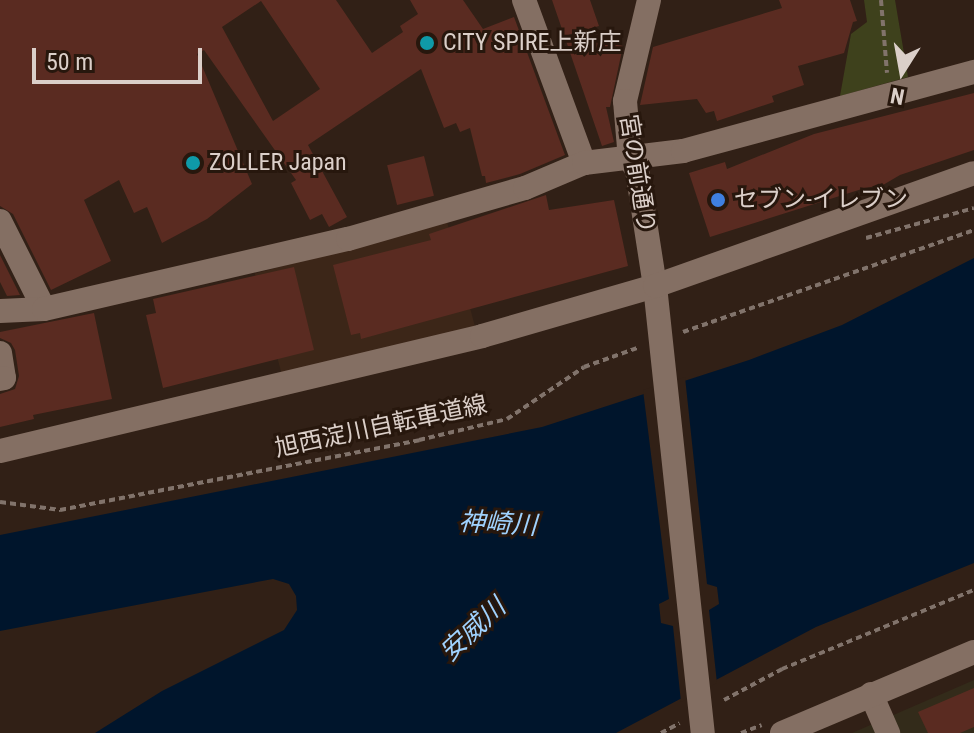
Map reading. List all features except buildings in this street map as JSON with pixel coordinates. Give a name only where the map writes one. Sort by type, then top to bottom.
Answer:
[{"type":"street","points":[[524,0],[584,163]]},
{"type":"street","name":"宮の前通り","points":[[649,0],[625,101],[630,159],[637,170],[656,294],[692,728]]},
{"type":"street","points":[[0,311],[44,309],[348,239],[525,188],[584,163],[683,151],[974,72]]},
{"type":"street","points":[[0,451],[656,294],[974,173]]},
{"type":"street","points":[[0,221],[44,309]]},
{"type":"street","points":[[0,353],[4,378],[0,379]]},
{"type":"street","points":[[782,733],[974,652]]},
{"type":"street","points":[[871,694],[888,733]]},
{"type":"path","points":[[881,0],[891,94]]},
{"type":"path","points":[[674,335],[974,230]]},
{"type":"path","name":"旭西淀川自転車道線","points":[[0,502],[60,510],[419,440],[507,419],[584,367],[644,346]]},
{"type":"path","points":[[719,702],[782,669],[974,590]]},
{"type":"path","points":[[661,733],[692,728]]},
{"type":"shaded area","points":[[447,222],[476,329],[284,381],[255,274]]},
{"type":"shaded area","points":[[974,680],[974,733],[852,733]]},
{"type":"green space","points":[[864,0],[895,0],[908,77],[840,96],[851,34],[867,22]]},
{"type":"water","points":[[974,258],[974,563],[816,627],[616,733],[95,733],[162,691],[284,630],[297,610],[296,596],[289,584],[273,579],[0,631],[0,535],[542,427],[749,360],[842,325]]},
{"type":"pier","points":[[685,377],[707,584],[717,587],[719,604],[709,610],[717,683],[681,702],[673,626],[661,623],[659,604],[669,599],[643,390]]},
{"type":"place","name":"CITY SPIRE上新庄","points":[[427,43]]},
{"type":"place","name":"ZOLLER Japan","points":[[193,163]]},
{"type":"place","name":"セブン-イレブン","points":[[718,200]]},
{"type":"water label","name":"神崎川","points":[[498,524]]},
{"type":"water label","name":"安威川","points":[[473,630]]}]
